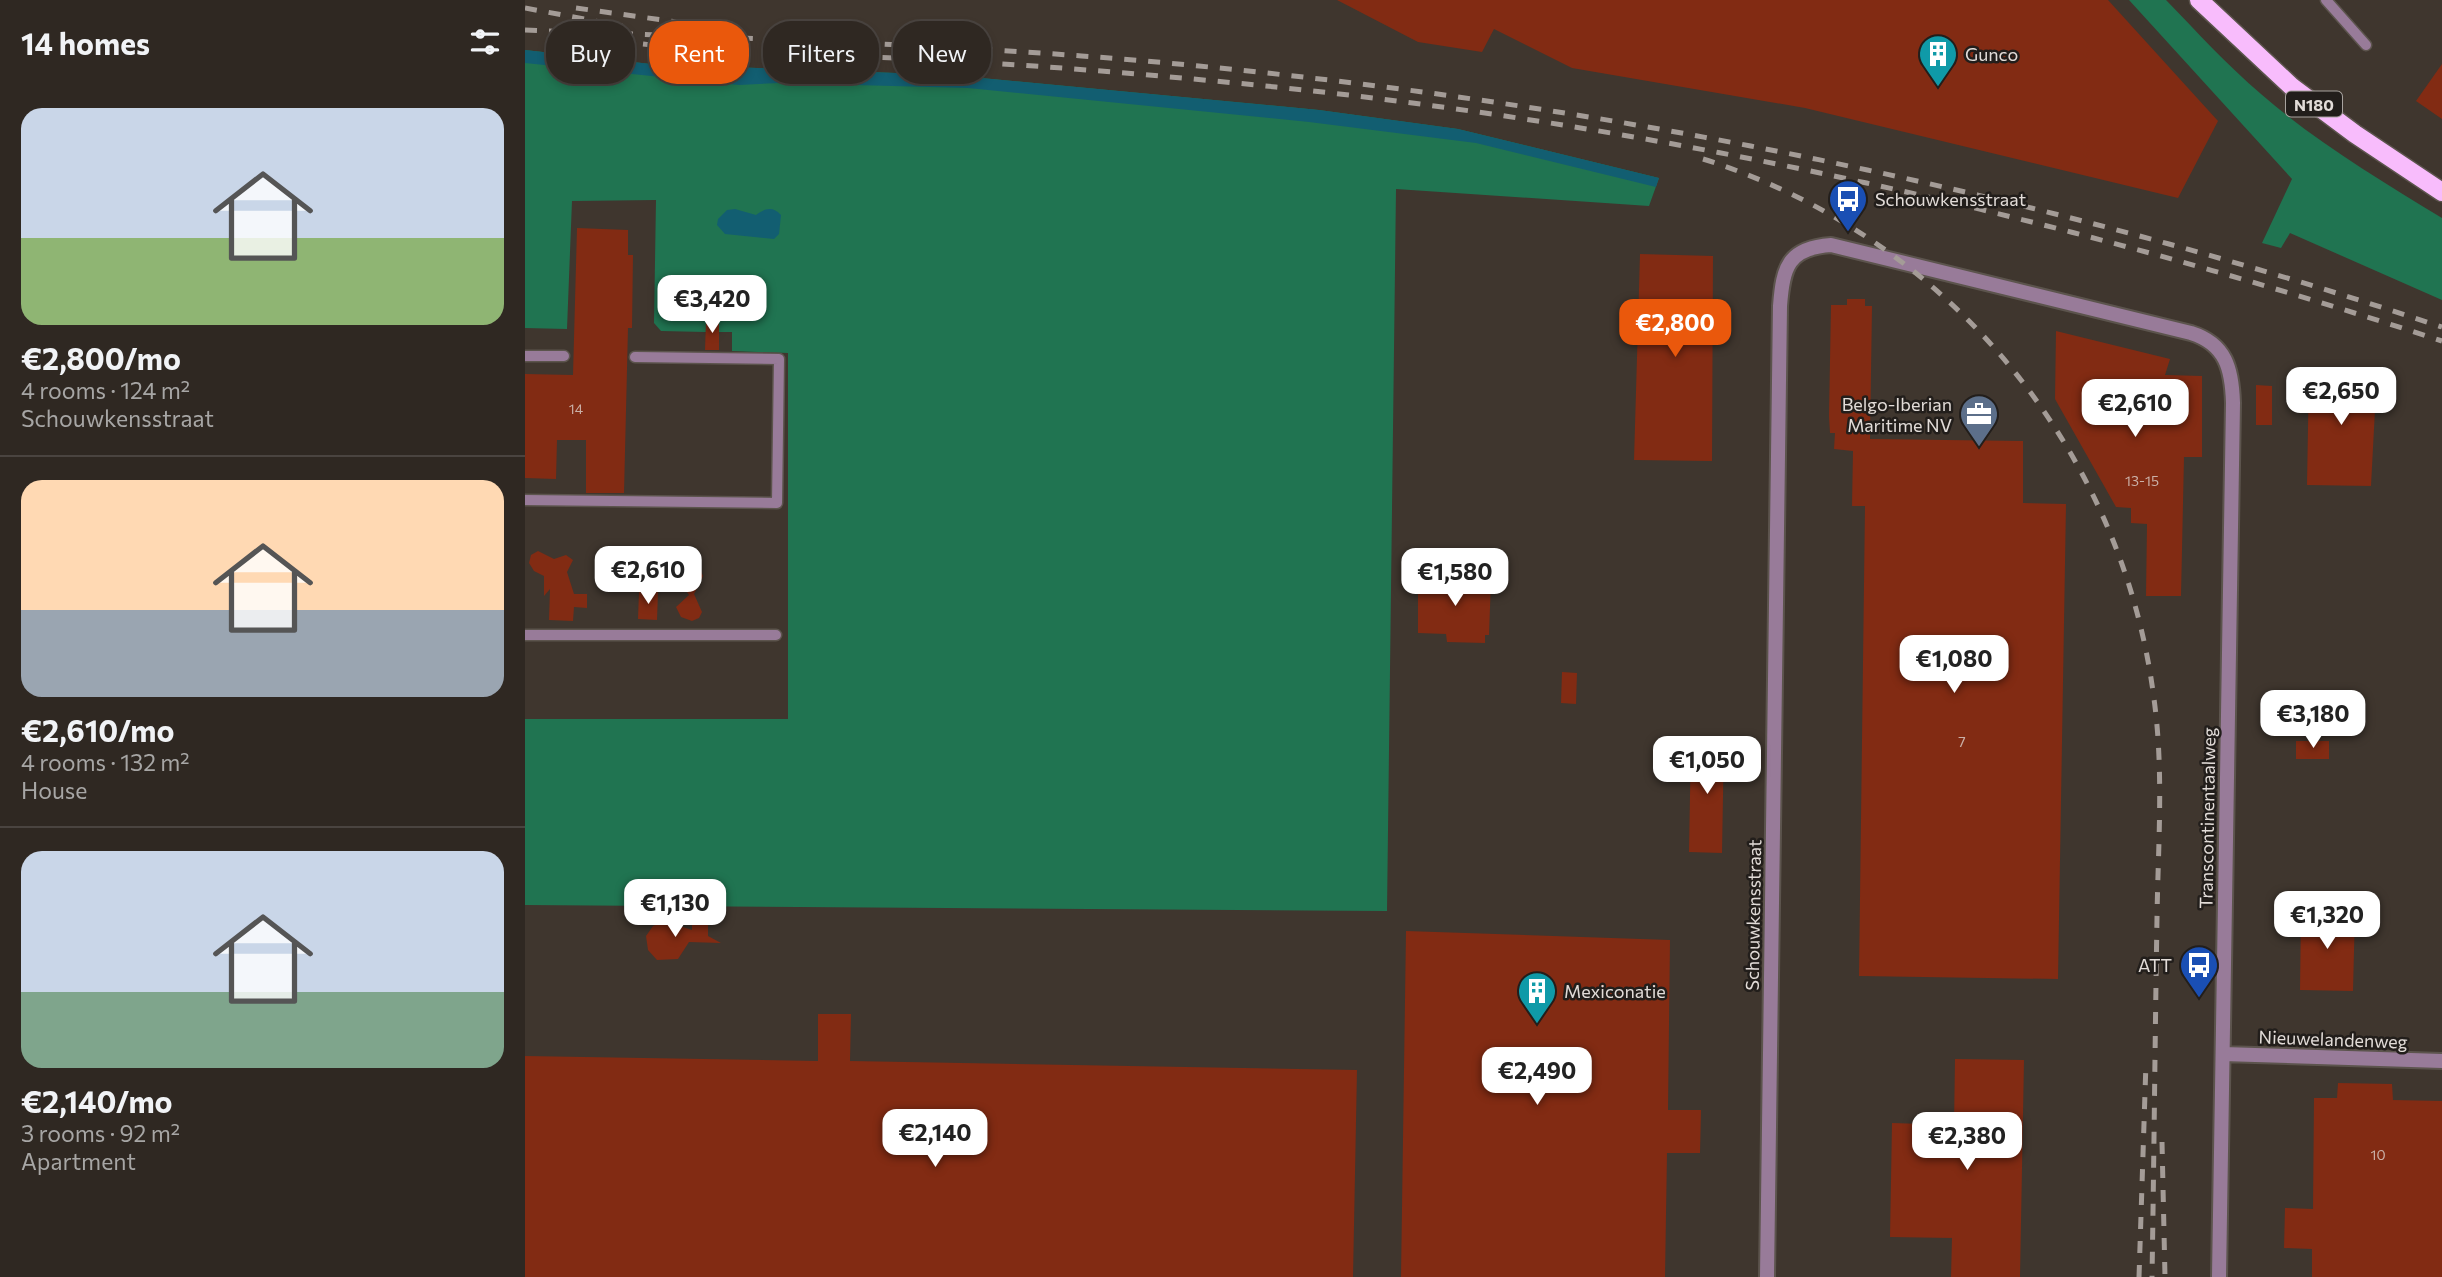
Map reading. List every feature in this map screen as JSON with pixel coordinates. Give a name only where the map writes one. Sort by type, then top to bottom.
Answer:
[{"type":"main road","name":"N180","points":[[2199,0],[2292,87],[2355,134],[2442,192]]},
{"type":"street","name":"Schouwkensstraat","points":[[1767,1277],[1780,306],[1787,265],[1806,249],[1831,245],[2191,333],[2214,344],[2227,360]]},
{"type":"street","name":"Transcontinentaalweg","points":[[2219,1277],[2233,404],[2227,360]]},
{"type":"street","name":"Nieuwelandenweg","points":[[2223,1055],[2442,1061]]},
{"type":"lane","points":[[2326,0],[2366,45]]},
{"type":"lane","points":[[525,356],[564,356]]},
{"type":"lane","points":[[525,500],[777,503],[779,359],[635,357]]},
{"type":"lane","points":[[525,635],[776,635]]},
{"type":"green space","points":[[2129,0],[2166,0],[2236,72],[2282,112],[2349,160],[2442,218],[2442,300],[2290,233],[2281,248],[2262,243],[2292,179]]},
{"type":"green space","points":[[525,50],[546,52],[546,84],[635,84],[635,62],[649,64],[649,84],[749,84],[749,68],[763,68],[763,84],[879,84],[879,72],[893,73],[893,84],[991,84],[991,79],[1319,110],[1458,129],[1659,178],[1649,206],[1396,189],[1387,911],[525,905],[525,719],[788,719],[788,353],[732,351],[732,332],[719,332],[719,320],[706,320],[706,332],[661,331],[654,323],[656,200],[572,201],[567,329],[525,328]]},
{"type":"water","points":[[525,50],[546,52],[546,65],[525,63]]},
{"type":"water","points":[[635,62],[649,64],[649,76],[635,74]]},
{"type":"water","points":[[749,68],[763,68],[763,84],[739,85],[729,84],[749,84]]},
{"type":"water","points":[[879,72],[893,73],[893,84],[991,84],[991,79],[1319,110],[1458,129],[1659,178],[1656,187],[1476,143],[1309,122],[968,88],[817,84],[879,84]]},
{"type":"water","points":[[735,209],[756,215],[766,210],[775,210],[781,215],[779,234],[774,239],[725,234],[717,225],[718,219],[727,210]]},
{"type":"building","name":"Gunco","points":[[1337,0],[2108,0],[2218,121],[2178,198],[1805,108],[1572,68],[1494,29],[1482,52],[1418,42]]},
{"type":"building","points":[[2442,64],[2442,119],[2416,101]]},
{"type":"building","points":[[577,228],[628,230],[628,255],[633,255],[632,328],[628,328],[624,493],[586,493],[586,440],[557,440],[556,479],[525,478],[525,374],[573,375]]},
{"type":"building","points":[[1640,254],[1713,256],[1712,461],[1634,460]]},
{"type":"building","points":[[1847,299],[1865,299],[1865,306],[1872,306],[1870,439],[2023,441],[2023,503],[2066,504],[2058,979],[1859,976],[1865,506],[1852,506],[1853,451],[1834,449],[1835,433],[1830,433],[1829,416],[1831,305],[1847,305]]},
{"type":"building","points":[[706,320],[719,320],[719,350],[705,350]]},
{"type":"building","points":[[2056,331],[2170,359],[2165,375],[2202,376],[2202,457],[2184,457],[2181,596],[2146,596],[2147,524],[2131,523],[2131,508],[2116,507],[2055,399]]},
{"type":"building","points":[[2309,369],[2377,371],[2371,486],[2307,485]]},
{"type":"building","points":[[2256,385],[2272,386],[2272,425],[2256,425]]},
{"type":"building","points":[[538,551],[554,559],[566,555],[573,560],[567,572],[574,594],[587,594],[587,608],[574,607],[573,621],[549,620],[550,589],[544,596],[544,576],[534,571],[529,563],[531,555]]},
{"type":"building","points":[[689,566],[700,569],[703,576],[694,594],[702,612],[699,618],[692,621],[681,617],[676,607],[689,595],[680,581],[682,571]]},
{"type":"building","points":[[1418,577],[1491,580],[1489,635],[1485,635],[1485,643],[1447,642],[1446,634],[1418,633]]},
{"type":"building","points":[[639,592],[658,592],[657,620],[638,619]]},
{"type":"building","points":[[1562,672],[1577,673],[1576,704],[1561,703]]},
{"type":"building","points":[[1691,740],[1724,740],[1722,853],[1689,852]]},
{"type":"building","points":[[2296,741],[2329,741],[2329,759],[2296,759]]},
{"type":"building","points":[[2301,911],[2355,911],[2353,991],[2300,990]]},
{"type":"building","points":[[665,921],[692,930],[692,923],[708,924],[708,936],[721,943],[689,942],[678,959],[657,960],[648,950],[646,936],[653,926]]},
{"type":"building","name":"Mexiconatie","points":[[1406,931],[1670,940],[1668,1110],[1701,1110],[1700,1153],[1667,1153],[1665,1277],[1401,1277]]},
{"type":"building","points":[[818,1014],[851,1014],[850,1061],[1357,1070],[1353,1277],[525,1277],[525,1056],[818,1061]]},
{"type":"building","points":[[1955,1059],[2024,1060],[2020,1277],[1951,1277],[1952,1238],[1890,1237],[1892,1123],[1954,1125]]},
{"type":"building","points":[[2338,1083],[2392,1084],[2393,1100],[2442,1101],[2442,1277],[2312,1277],[2312,1249],[2284,1248],[2285,1208],[2313,1209],[2314,1098],[2337,1098]]},
{"type":"railway","points":[[525,8],[595,21]]},
{"type":"railway","points":[[576,8],[670,21]]},
{"type":"railway","points":[[525,30],[1031,52],[1357,83],[1515,105],[1672,131],[1983,196],[2138,235],[2442,327]]},
{"type":"railway","points":[[643,44],[746,53],[1007,64],[1187,78],[1424,105],[1572,127],[1866,183],[2011,217],[2300,296],[2442,341]]},
{"type":"railway","points":[[1703,159],[1791,194],[1871,240],[1944,297],[2007,363],[2061,437],[2104,519],[2135,607],[2154,699],[2159,753],[2152,1277]]},
{"type":"railway","points":[[2139,1277],[2146,1062]]},
{"type":"railway","points":[[2162,1142],[2165,1277]]},
{"type":"place","name":"Gunco","points":[[1938,88]]},
{"type":"place","name":"Schouwkensstraat","points":[[1848,233]]},
{"type":"place","name":"Belgo-Iberian Maritime NV","points":[[1979,448]]},
{"type":"place","name":"ATT","points":[[2199,999]]},
{"type":"place","name":"Mexiconatie","points":[[1537,1025]]}]
